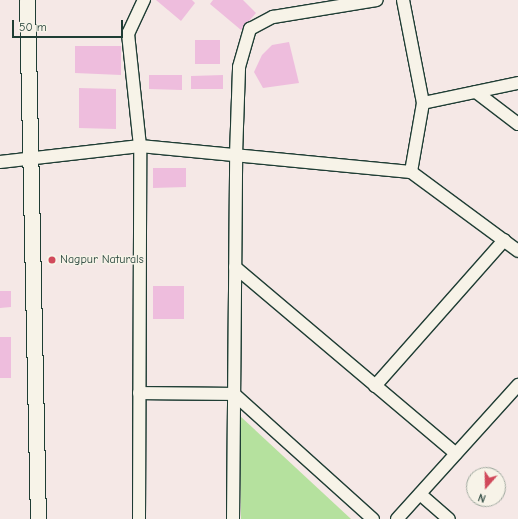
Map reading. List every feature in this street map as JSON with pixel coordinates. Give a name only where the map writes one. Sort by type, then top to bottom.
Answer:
[{"type":"street","points":[[27,0],[38,519]]},
{"type":"street","points":[[139,519],[140,146],[128,34],[144,0]]},
{"type":"street","points":[[233,519],[236,155],[239,67],[250,29],[273,17],[377,0]]},
{"type":"street","points":[[403,0],[423,103],[411,172]]},
{"type":"street","points":[[423,103],[518,83]]},
{"type":"street","points":[[476,92],[518,124]]},
{"type":"street","points":[[0,162],[140,146],[411,172],[518,251]]},
{"type":"street","points":[[375,386],[504,240]]},
{"type":"street","points":[[235,267],[456,454]]},
{"type":"street","points":[[397,519],[518,385]]},
{"type":"street","points":[[139,393],[234,394],[372,519]]},
{"type":"street","points":[[420,494],[449,519]]},
{"type":"green space","points":[[240,416],[351,519],[241,519]]},
{"type":"building","points":[[156,0],[192,0],[195,3],[181,21]]},
{"type":"building","points":[[213,0],[243,0],[256,13],[241,30],[210,4]]},
{"type":"building","points":[[195,40],[220,40],[220,64],[195,64]]},
{"type":"building","points":[[289,42],[299,83],[263,88],[254,72],[262,55],[272,45]]},
{"type":"building","points":[[75,46],[121,46],[121,75],[75,73]]},
{"type":"building","points":[[149,75],[182,75],[182,90],[149,89]]},
{"type":"building","points":[[223,75],[223,89],[191,89],[191,76]]},
{"type":"building","points":[[79,88],[116,89],[116,129],[79,128]]},
{"type":"building","points":[[153,168],[186,168],[186,187],[153,188]]},
{"type":"building","points":[[153,286],[184,286],[184,319],[153,319]]},
{"type":"building","points":[[0,291],[11,291],[11,307],[0,308]]},
{"type":"building","points":[[0,337],[11,337],[11,378],[0,378]]},
{"type":"place","name":"Nagpur Naturals","points":[[52,260]]}]
